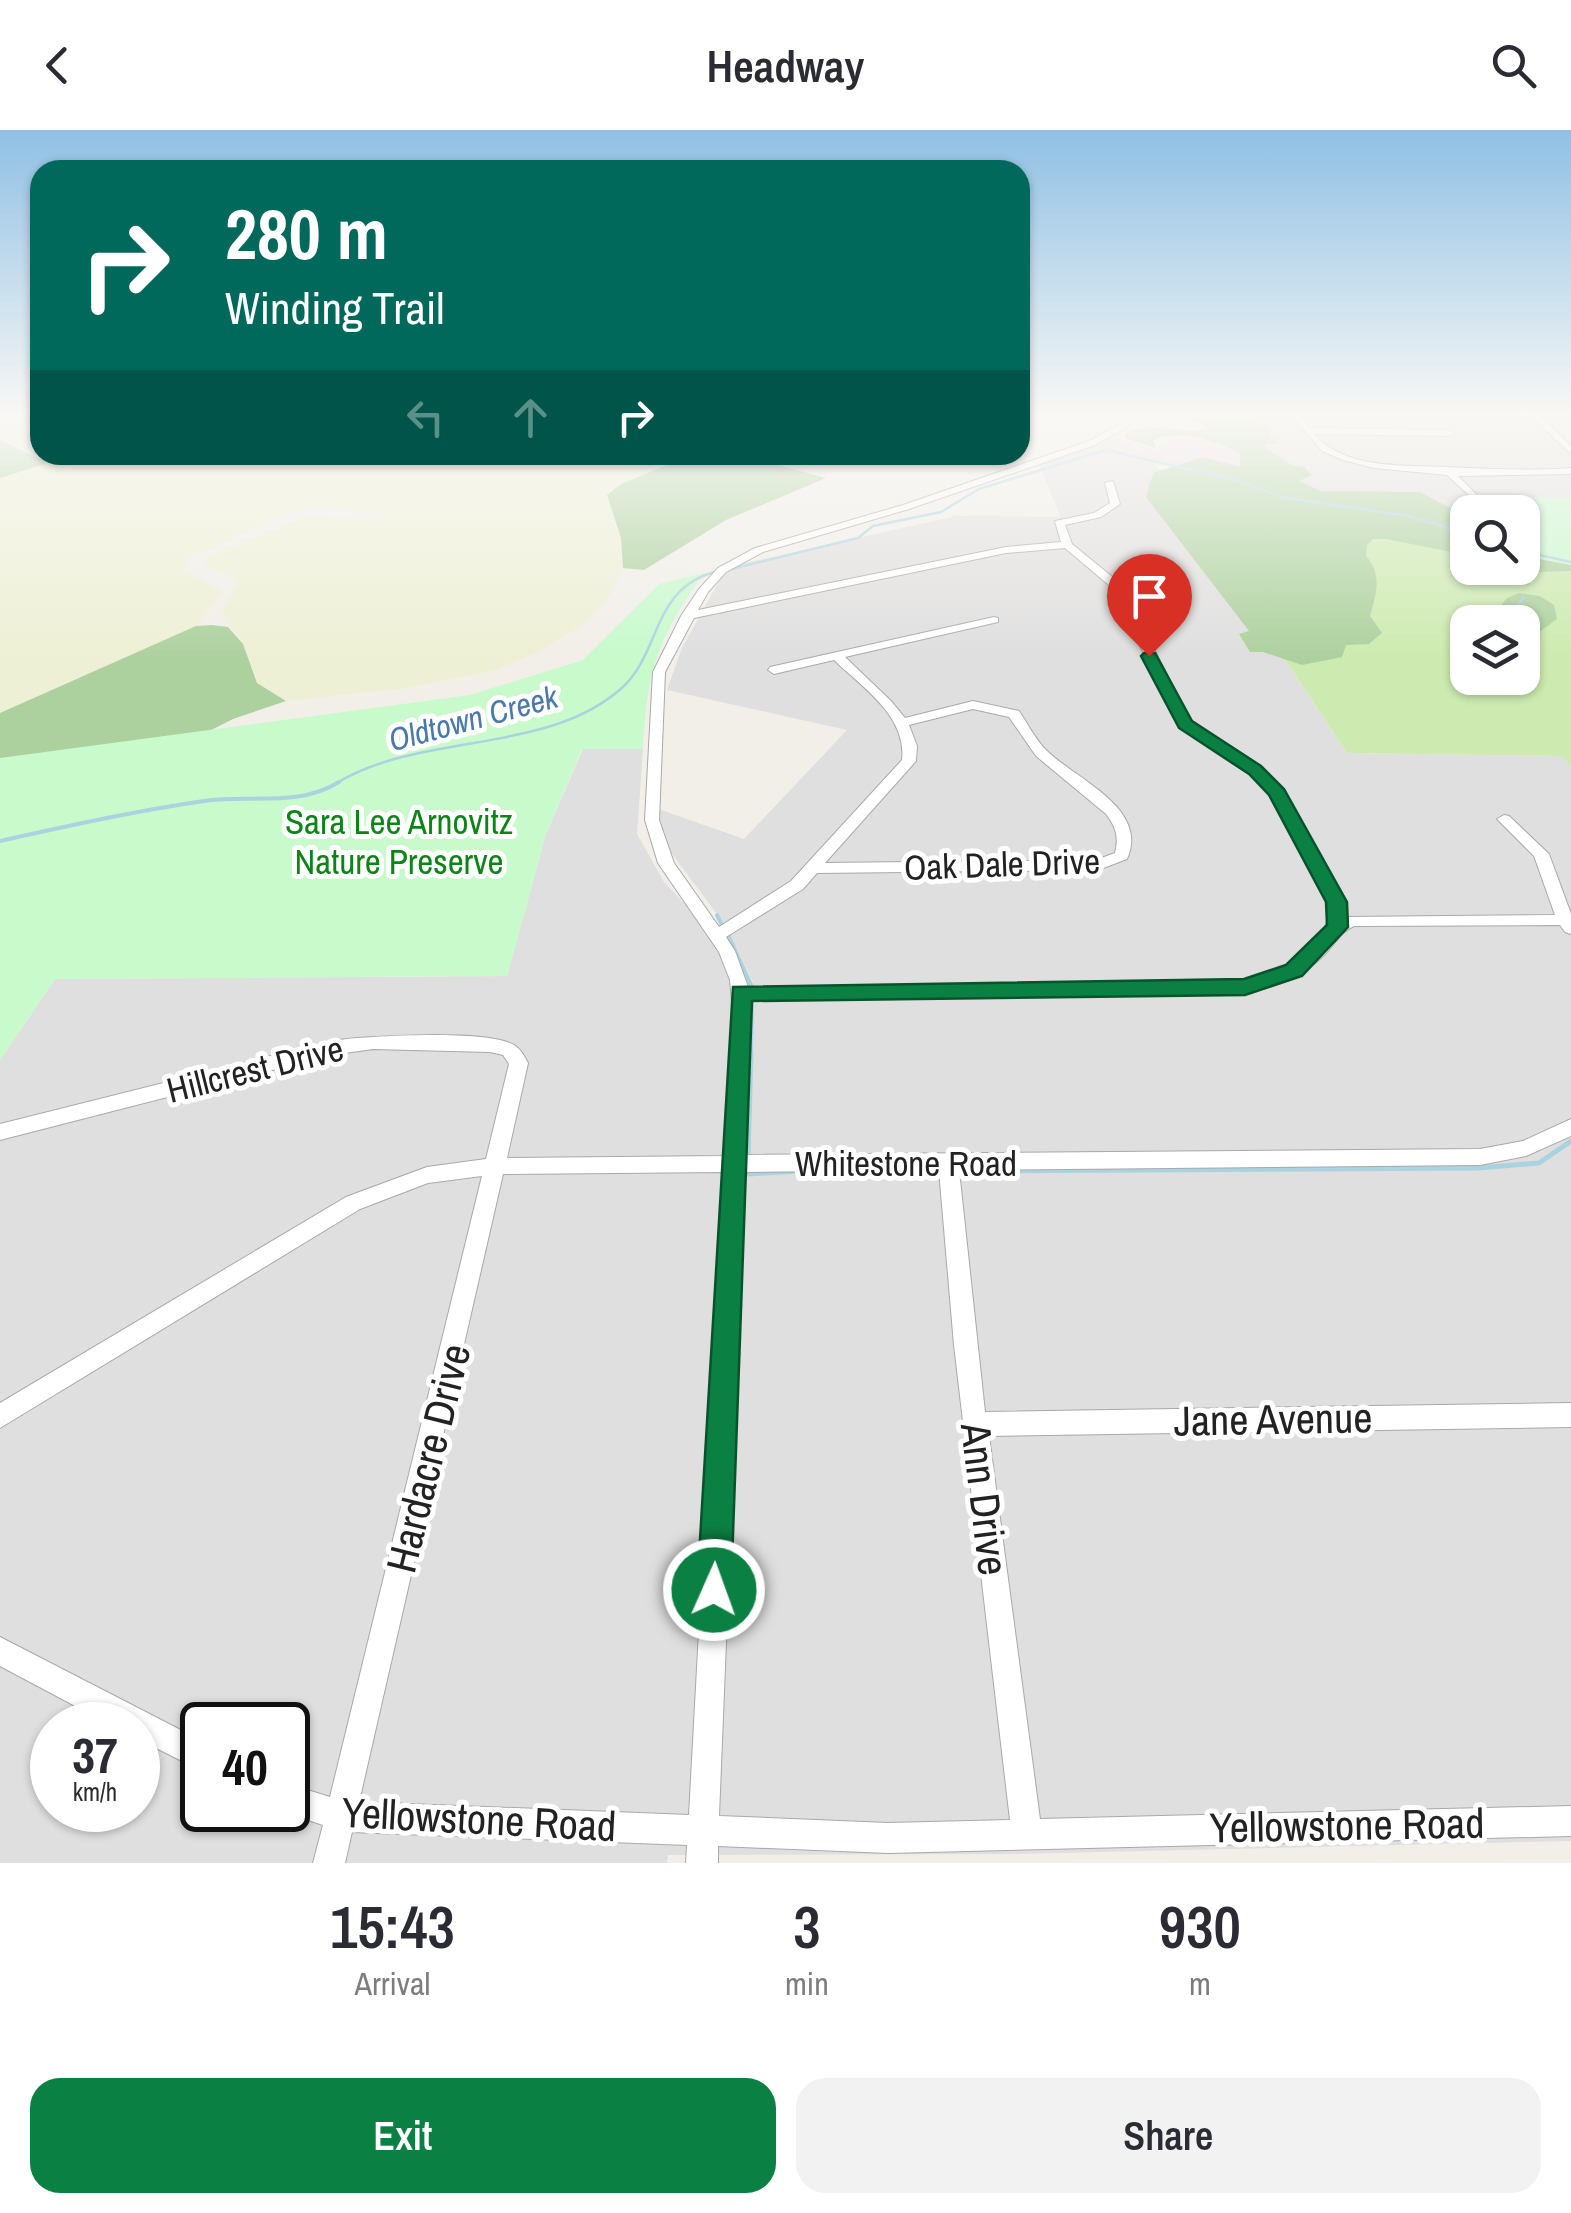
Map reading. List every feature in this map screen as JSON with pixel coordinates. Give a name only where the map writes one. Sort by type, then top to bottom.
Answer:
[{"type":"street","points":[[703,1848],[741,993],[718,935],[666,863],[652,820],[657,678],[687,616],[721,572],[771,546],[944,495]]},
{"type":"street","points":[[1116,495],[1112,507],[1059,524],[1067,545],[1115,584],[1186,724],[1255,770],[1277,793],[1336,902],[1337,927]]},
{"type":"street","points":[[687,616],[1006,550],[1067,545]]},
{"type":"street","points":[[774,670],[994,620]]},
{"type":"street","points":[[718,935],[782,896],[815,868],[909,760],[911,739],[902,723],[837,656]]},
{"type":"street","name":"Oak Dale Drive","points":[[815,868],[1098,865],[1122,856],[1126,842],[1109,807],[1040,752],[1010,712],[974,705],[902,723]]},
{"type":"street","points":[[741,993],[1245,987],[1294,971],[1337,927],[1352,921],[1568,924],[1541,854],[1504,819]]},
{"type":"street","name":"Hillcrest Drive","points":[[0,1132],[344,1046],[463,1043],[496,1046],[513,1054]]},
{"type":"street","name":"Hardacre Drive","points":[[330,1863],[520,1074],[513,1054]]},
{"type":"street","name":"Whitestone Road","points":[[0,1416],[352,1203],[426,1175],[497,1166],[1480,1157],[1526,1148],[1571,1127]]},
{"type":"street","name":"Ann Drive","points":[[948,1163],[975,1424],[1027,1834]]},
{"type":"street","name":"Jane Avenue","points":[[975,1424],[1571,1415]]},
{"type":"street","points":[[0,1651],[180,1745]]},
{"type":"street","name":"Yellowstone Road","points":[[310,1806],[341,1816],[521,1820],[703,1848],[888,1838],[1571,1820]]},
{"type":"shaded area","points":[[1052,495],[1175,495],[1347,753],[1562,756],[1571,767],[1571,1841],[1018,1854],[668,1855],[667,1863],[0,1863],[0,1060],[55,979],[507,976],[546,834],[583,749],[643,749],[637,834],[664,882],[710,931],[729,975],[753,982],[723,922],[672,854],[647,805],[744,839],[847,730],[667,690],[682,648],[727,567],[956,516],[1061,517]]},
{"type":"shaded area","points":[[1280,495],[1571,495],[1571,498],[1450,495],[1450,511],[1285,505]]},
{"type":"green space","points":[[0,495],[617,495],[611,514],[621,538],[623,568],[608,598],[588,621],[540,651],[493,671],[406,688],[287,701],[257,683],[243,644],[222,613],[237,584],[227,574],[204,566],[204,558],[310,516],[377,520],[385,514],[316,507],[296,510],[186,558],[185,570],[223,591],[197,626],[0,713]]},
{"type":"green space","points":[[607,495],[786,495],[726,520],[644,570],[623,568],[621,538]]},
{"type":"green space","points":[[1147,495],[1425,495],[1450,508],[1450,552],[1386,539],[1373,539],[1367,545],[1366,556],[1376,578],[1370,616],[1382,633],[1369,644],[1346,645],[1342,657],[1302,665],[1263,652],[1250,652],[1239,634],[1249,631]]},
{"type":"green space","points":[[1540,497],[1571,498],[1571,565],[1540,559]]},
{"type":"green space","points":[[1571,499],[1571,571],[1540,572],[1540,500]]},
{"type":"green space","points":[[1344,515],[1450,541],[1450,585],[1540,585],[1540,566],[1571,565],[1571,767],[1562,756],[1347,753],[1270,637]]},
{"type":"green space","name":"Sara Lee Arnovitz Nature Preserve","points":[[704,573],[675,617],[658,655],[648,696],[643,749],[582,749],[546,834],[507,976],[55,979],[0,1060],[0,758],[470,695],[583,660],[659,584]]},
{"type":"green space","points":[[1519,593],[1540,596],[1554,605],[1557,619],[1540,632],[1540,605],[1501,605]]},
{"type":"green space","points":[[196,626],[228,627],[243,644],[257,683],[286,701],[233,719],[0,837],[0,713]]},
{"type":"waterway","name":"Oldtown Creek","points":[[727,570],[858,538],[873,526],[941,512],[969,495]]},
{"type":"waterway","name":"Oldtown Creek","points":[[1277,495],[1409,516],[1450,529]]},
{"type":"waterway","name":"Oldtown Creek","points":[[1540,555],[1571,562]]},
{"type":"waterway","name":"Oldtown Creek","points":[[0,841],[204,801],[307,795],[369,767],[405,756],[522,734],[559,723],[594,708],[624,686],[645,655],[669,605],[697,579],[718,571]]},
{"type":"waterway","points":[[1518,605],[1524,598]]},
{"type":"waterway","points":[[717,915],[723,927]]},
{"type":"waterway","points":[[728,935],[753,989]]},
{"type":"waterway","points":[[751,1055],[752,998]]},
{"type":"waterway","points":[[748,1159],[751,1053]]},
{"type":"waterway","points":[[958,1171],[1479,1168],[1539,1163],[1571,1141]]},
{"type":"waterway","points":[[748,1168],[749,1174],[799,1171]]},
{"type":"waterway","points":[[818,1171],[944,1171]]},
{"type":"route","points":[[714,1590],[741,993],[1245,987],[1271,982],[1294,971],[1337,927],[1340,914],[1336,902],[1277,793],[1266,778],[1186,724],[1149,656]]}]
